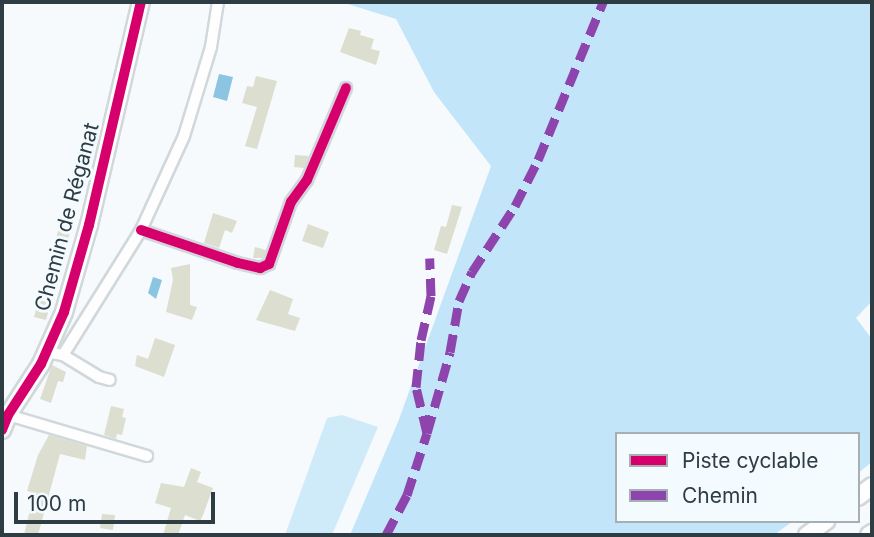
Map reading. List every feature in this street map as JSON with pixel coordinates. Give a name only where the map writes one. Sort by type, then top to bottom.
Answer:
[{"type":"street","name":"Chemin de Réganat","points":[[141,2],[89,225],[54,353],[5,423],[148,456]]},
{"type":"street","points":[[110,380],[54,353],[141,230],[184,136],[211,47],[218,2]]},
{"type":"street","points":[[141,230],[238,263],[260,268],[269,264],[291,202],[307,180],[346,88]]},
{"type":"street","points":[[807,535],[823,523]]},
{"type":"shaded area","points":[[341,2],[872,2],[872,301],[856,318],[872,339],[872,462],[860,471],[860,432],[615,432],[615,523],[790,523],[774,535],[350,535],[398,422],[491,166],[434,92],[396,19]]},
{"type":"shaded area","points":[[219,74],[233,77],[227,101],[213,97]]},
{"type":"shaded area","points":[[153,277],[162,280],[156,299],[148,293]]},
{"type":"shaded area","points":[[342,415],[378,427],[332,535],[285,535],[327,418]]},
{"type":"building","points":[[349,28],[374,39],[371,49],[380,51],[376,65],[340,52]]},
{"type":"building","points":[[256,76],[277,81],[257,149],[245,146],[257,107],[242,103],[247,86],[253,87]]},
{"type":"building","points":[[295,155],[309,156],[304,168],[294,167]]},
{"type":"building","points":[[452,205],[462,207],[447,254],[434,250],[441,226],[446,227]]},
{"type":"building","points":[[213,213],[237,221],[232,233],[225,230],[219,248],[204,243]]},
{"type":"building","points":[[308,224],[329,232],[323,248],[302,241]]},
{"type":"building","points":[[71,229],[46,320],[34,317],[58,231]]},
{"type":"building","points":[[255,247],[266,250],[263,258],[253,258]]},
{"type":"building","points":[[190,264],[190,305],[197,307],[192,320],[166,312],[173,280],[171,268]]},
{"type":"building","points":[[270,290],[293,299],[288,314],[300,318],[295,331],[256,320]]},
{"type":"building","points":[[155,338],[175,345],[164,377],[135,366],[137,355],[148,359]]},
{"type":"building","points":[[52,365],[66,372],[63,382],[58,381],[51,403],[40,399]]},
{"type":"building","points":[[111,406],[124,409],[122,417],[126,418],[122,435],[117,434],[116,439],[104,435]]},
{"type":"building","points":[[49,435],[87,446],[85,460],[60,454],[38,535],[24,535],[34,493],[27,491],[38,455]]},
{"type":"building","points":[[191,468],[201,472],[197,482],[213,488],[203,515],[200,521],[185,515],[178,535],[163,535],[171,508],[155,503],[161,483],[184,487]]},
{"type":"building","points":[[102,514],[115,515],[113,530],[100,528]]},
{"type":"marked path","points":[[427,433],[450,352],[459,301],[472,272],[515,206],[538,160],[603,2]]},
{"type":"marked path","points":[[386,535],[407,495],[427,433],[416,387],[421,340],[431,296],[430,258]]},
{"type":"cycle path","points":[[2,430],[8,415],[41,364],[64,312],[89,225],[141,2]]},
{"type":"cycle path","points":[[141,230],[238,263],[260,268],[269,264],[291,202],[307,180],[346,88]]}]
